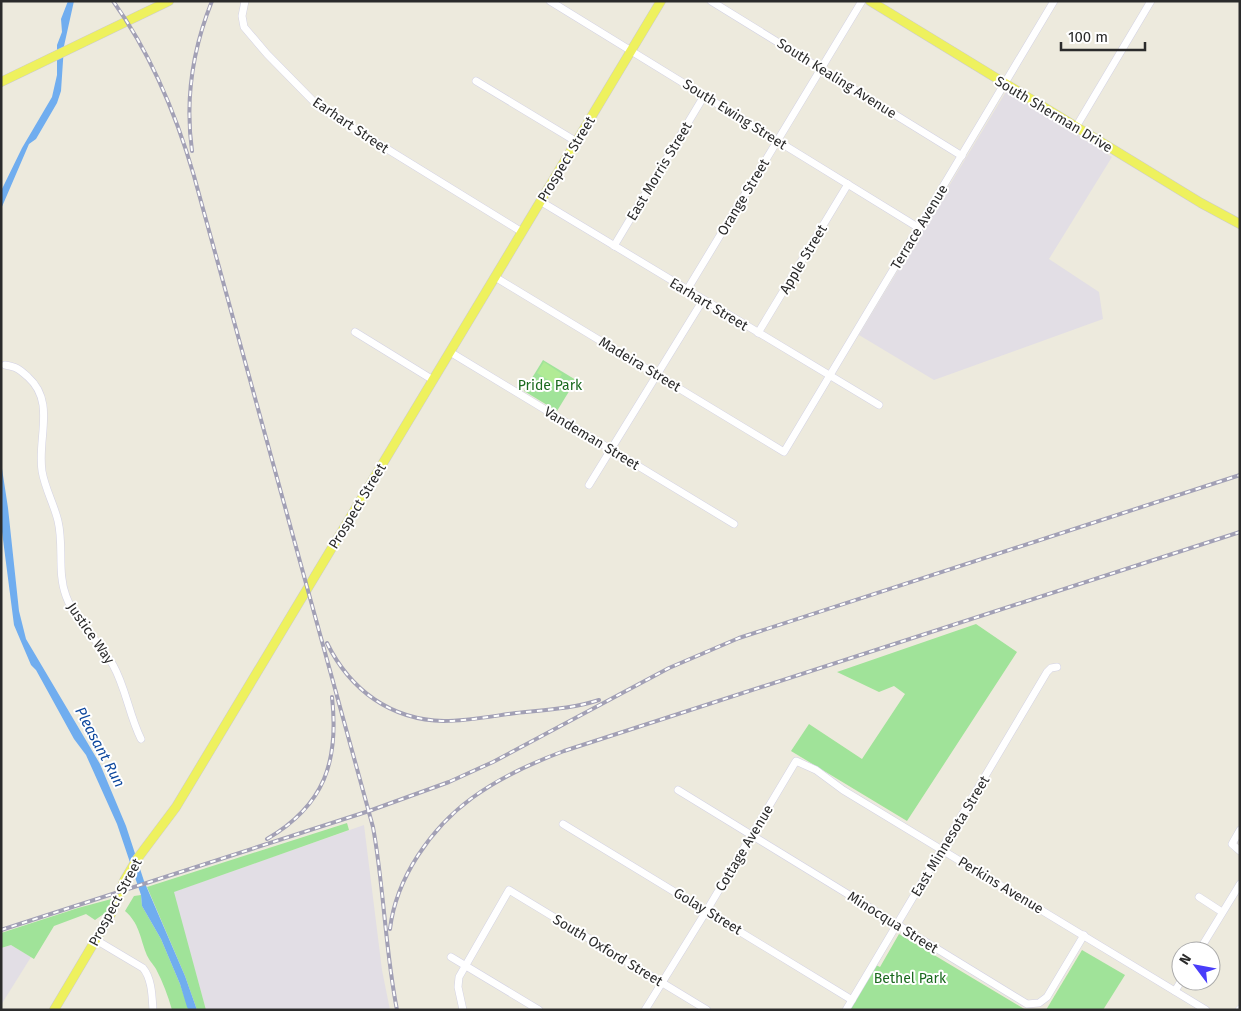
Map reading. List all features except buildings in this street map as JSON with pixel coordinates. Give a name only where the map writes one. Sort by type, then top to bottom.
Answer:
[{"type":"main road","points":[[1,82],[169,1]]},
{"type":"main road","name":"Prospect Street","points":[[54,1010],[114,909],[127,875],[176,807],[660,1]]},
{"type":"main road","name":"South Sherman Drive","points":[[870,1],[1201,203],[1240,224]]},
{"type":"street","name":"Earhart Street","points":[[245,1],[242,16],[244,27],[266,54],[319,107],[522,232]]},
{"type":"street","name":"South Ewing Street","points":[[550,1],[918,228]]},
{"type":"street","name":"South Kealing Avenue","points":[[711,1],[962,156]]},
{"type":"street","name":"Orange Street","points":[[687,290],[862,1]]},
{"type":"street","name":"Terrace Avenue","points":[[784,452],[1054,1]]},
{"type":"street","points":[[1076,127],[1151,1]]},
{"type":"street","points":[[476,81],[577,142]]},
{"type":"street","name":"East Morris Street","points":[[614,246],[704,96]]},
{"type":"street","name":"Apple Street","points":[[758,333],[848,184]]},
{"type":"street","name":"Earhart Street","points":[[540,201],[879,405]]},
{"type":"street","name":"Madeira Street","points":[[495,276],[784,452]]},
{"type":"street","points":[[589,485],[703,300]]},
{"type":"street","points":[[355,332],[433,380]]},
{"type":"street","name":"Vandeman Street","points":[[450,352],[734,524]]},
{"type":"street","name":"Justice Way","points":[[5,365],[16,367],[34,382],[40,392],[45,407],[42,437],[42,468],[45,486],[58,520],[61,537],[62,584],[78,619],[100,645],[114,668],[124,690],[140,739]]},
{"type":"street","name":"East Minnesota Street","points":[[846,1010],[1047,672],[1051,668],[1057,668]]},
{"type":"street","name":"Perkins Avenue","points":[[796,762],[816,770],[843,790],[1171,989]]},
{"type":"street","name":"Cottage Avenue","points":[[645,1010],[796,762]]},
{"type":"street","name":"Minocqua Street","points":[[678,790],[897,925],[1032,1005],[1039,1004],[1047,997],[1084,935]]},
{"type":"street","name":"Golay Street","points":[[563,824],[852,1000]]},
{"type":"street","points":[[1240,830],[1232,844],[1240,850]]},
{"type":"street","points":[[1205,941],[1240,884]]},
{"type":"street","name":"South Oxford Street","points":[[464,965],[509,890],[707,1010]]},
{"type":"street","points":[[1199,897],[1222,912]]},
{"type":"street","points":[[96,940],[143,968],[150,981],[153,1010]]},
{"type":"street","points":[[452,957],[539,1010]]},
{"type":"street","points":[[463,1010],[458,977],[464,965]]},
{"type":"street","name":"Perkins Avenue","points":[[1175,991],[1206,1010]]},
{"type":"shaded area","points":[[1007,90],[1112,157],[1049,259],[1099,292],[1103,319],[934,380],[859,335]]},
{"type":"shaded area","points":[[364,825],[382,970],[390,1010],[206,1010],[173,892]]},
{"type":"shaded area","points":[[11,945],[31,957],[1,1005],[1,948]]},
{"type":"green space","name":"Pride Park","points":[[543,360],[576,380],[557,411],[524,391]]},
{"type":"green space","points":[[544,362],[562,374],[555,384],[537,373]]},
{"type":"green space","points":[[976,624],[1017,652],[907,821],[791,751],[809,724],[862,759],[905,694],[894,686],[879,692],[837,672]]},
{"type":"green space","points":[[347,823],[349,830],[174,892],[206,1010],[197,1010],[185,976],[147,887]]},
{"type":"green space","points":[[141,895],[142,906],[161,939],[189,1010],[172,1010],[163,984],[147,955],[136,925],[125,911],[134,896]]},
{"type":"green space","points":[[115,898],[111,909],[95,920],[86,914],[54,926],[34,959],[11,945],[1,948],[1,933]]},
{"type":"green space","name":"Bethel Park","points":[[899,934],[1026,1010],[850,1010],[876,965],[880,967]]},
{"type":"green space","points":[[1082,950],[1125,975],[1103,1010],[1046,1010]]},
{"type":"water","points":[[68,1],[74,1],[64,46],[61,91],[57,103],[36,139],[29,144],[1,209],[1,191],[22,148],[52,97],[57,75],[57,45],[62,32],[61,19]]},
{"type":"water","name":"Pleasant Run","points":[[1,462],[19,611],[26,639],[100,764],[126,826],[144,881],[185,976],[197,1010],[189,1010],[187,1007],[180,984],[161,939],[142,906],[141,895],[117,824],[86,755],[74,739],[36,670],[31,665],[14,625],[1,524]]},
{"type":"railway","points":[[113,1],[151,63],[179,130],[194,176],[373,827],[397,1010]]},
{"type":"railway","points":[[192,151],[190,132],[192,74],[200,37],[212,1]]},
{"type":"railway","points":[[1,930],[369,811],[449,782],[493,762],[669,668],[739,638],[1240,475]]},
{"type":"railway","points":[[390,929],[400,891],[408,873],[430,839],[457,810],[472,798],[493,784],[528,766],[564,751],[1240,532]]},
{"type":"railway","points":[[327,643],[336,660],[348,675],[374,699],[407,715],[425,719],[444,721],[471,719],[568,707],[599,700]]},
{"type":"railway","points":[[267,839],[287,826],[303,811],[315,796],[324,779],[330,761],[333,741],[332,697]]}]
